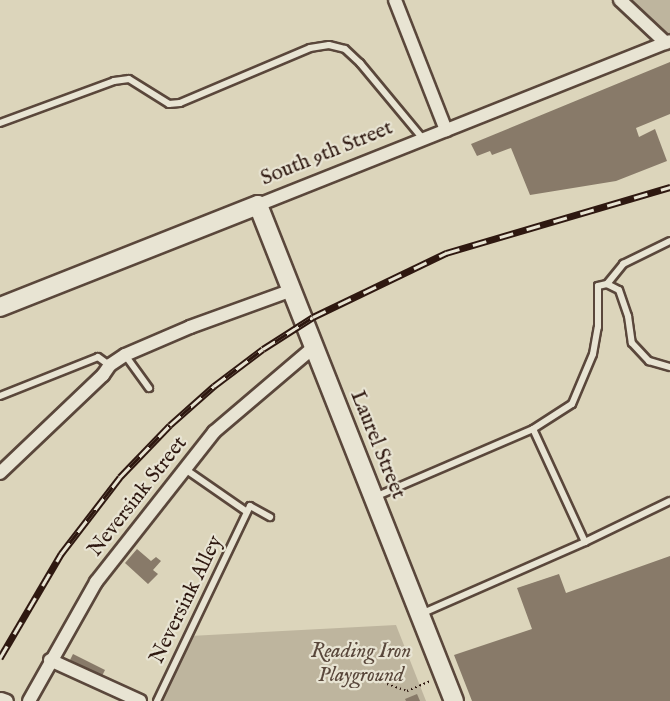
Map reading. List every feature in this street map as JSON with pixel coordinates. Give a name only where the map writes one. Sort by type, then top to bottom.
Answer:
[{"type":"street","points":[[395,0],[446,130]]},
{"type":"street","points":[[620,0],[668,42]]},
{"type":"street","name":"South 9th Street","points":[[0,306],[668,42]]},
{"type":"street","name":"Laurel Street","points":[[258,205],[454,701]]},
{"type":"street","points":[[0,472],[103,375],[110,365],[125,355],[190,327],[292,290]]},
{"type":"street","name":"Neversink Street","points":[[29,701],[50,660],[96,582],[185,469],[225,422],[314,347]]},
{"type":"street","points":[[50,660],[140,701]]},
{"type":"lane","points":[[1,121],[114,81],[129,79],[169,104],[180,103],[310,48],[329,45],[345,49],[360,63],[423,139]]},
{"type":"lane","points":[[374,498],[533,429],[572,404],[593,354],[598,327],[598,286],[607,284],[623,264],[670,241]]},
{"type":"lane","points":[[607,284],[619,290],[628,316],[632,344],[649,361],[670,367]]},
{"type":"lane","points":[[125,355],[149,388]]},
{"type":"lane","points":[[0,396],[98,357],[110,365]]},
{"type":"lane","points":[[533,429],[585,542]]},
{"type":"lane","points":[[185,469],[246,512],[250,506],[270,517]]},
{"type":"lane","points":[[420,614],[585,542],[670,501]]},
{"type":"lane","name":"Neversink Alley","points":[[157,701],[246,512]]},
{"type":"path","points":[[387,684],[406,691],[444,676]]},
{"type":"green space","points":[[620,0],[670,0],[670,46]]},
{"type":"green space","name":"Reading Iron Playground","points":[[396,625],[426,701],[159,701],[190,636]]},
{"type":"building","points":[[670,62],[670,114],[636,128],[639,137],[655,129],[667,161],[616,181],[530,195],[511,148],[492,155],[490,151],[477,156],[471,144]]},
{"type":"building","points":[[137,549],[151,561],[156,557],[161,561],[153,570],[158,574],[148,584],[125,563]]},
{"type":"building","points":[[670,556],[670,701],[472,701],[454,655],[532,629],[517,588],[559,574],[566,593]]},
{"type":"building","points":[[73,654],[105,670],[101,678],[69,662]]},
{"type":"building","points":[[417,694],[420,701],[406,701],[405,699]]},
{"type":"railway","points":[[0,658],[61,554],[120,477],[170,425],[214,386],[263,349],[313,317],[446,253],[670,187]]}]
